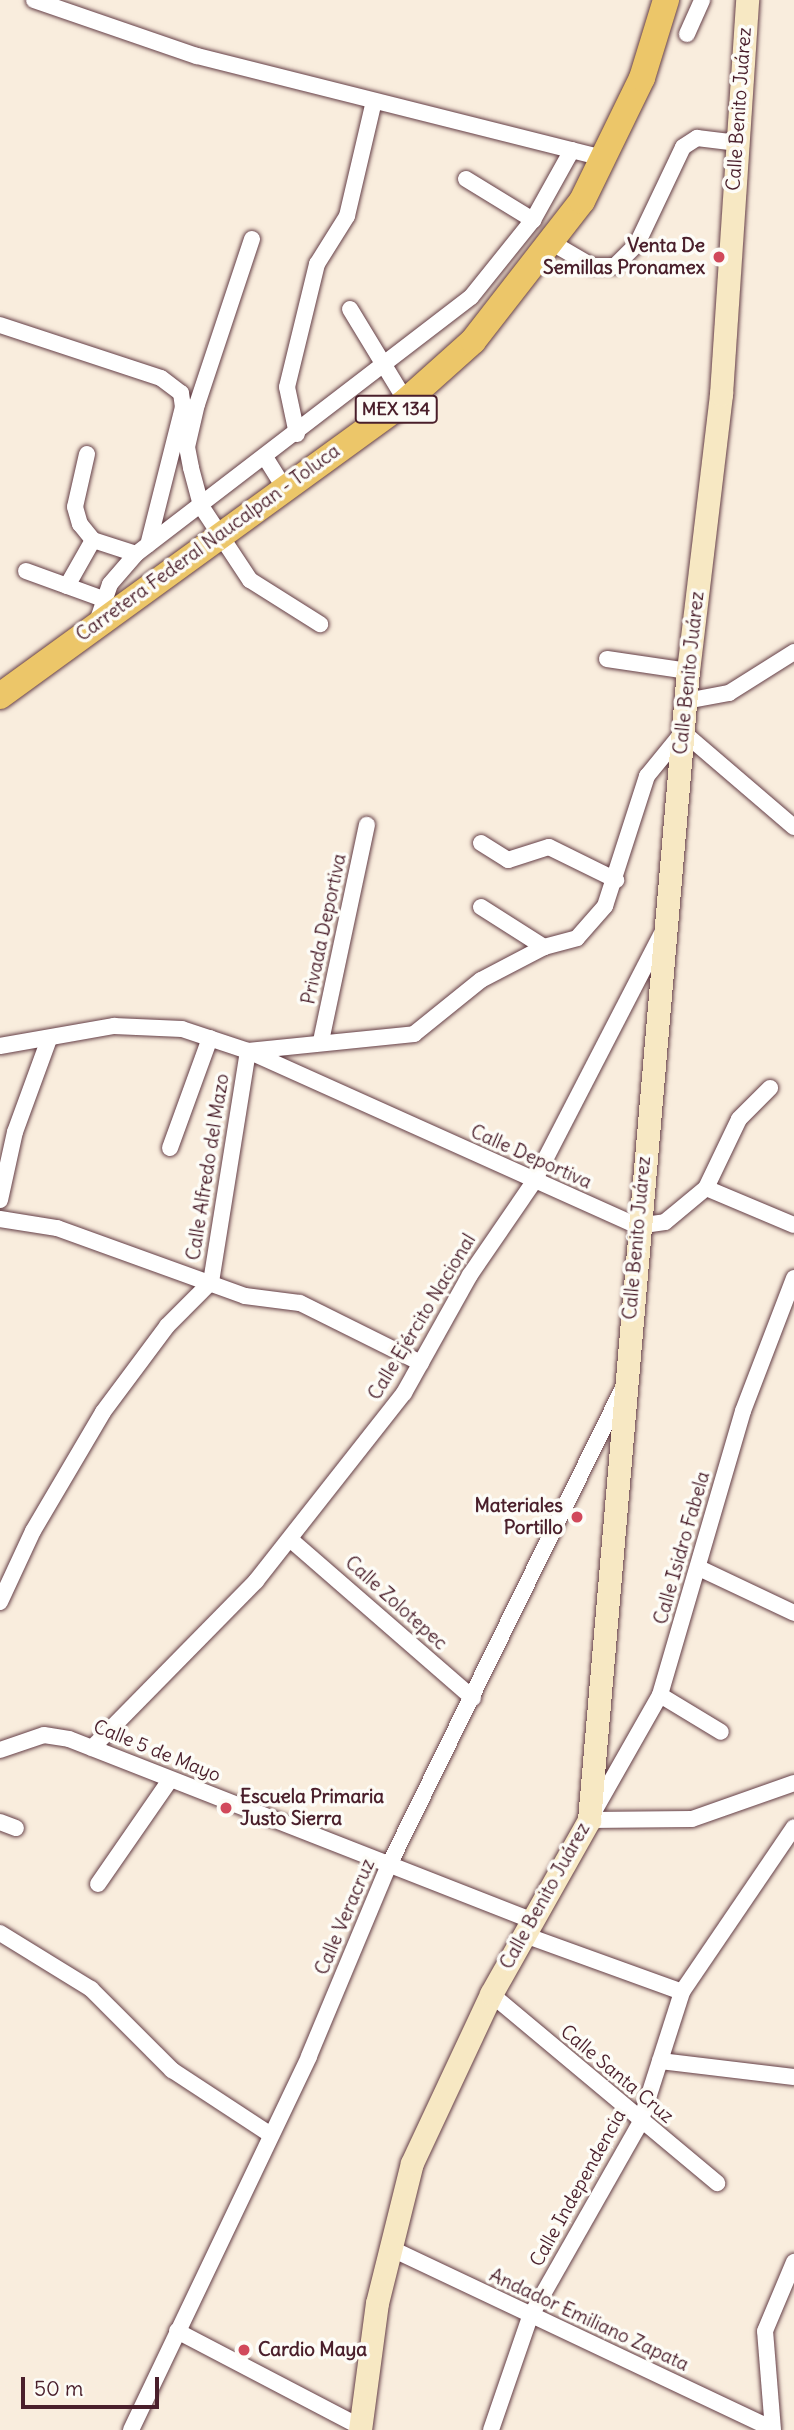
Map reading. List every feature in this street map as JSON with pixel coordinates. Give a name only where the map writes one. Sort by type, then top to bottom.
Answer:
[{"type":"main road","name":"Calle Benito Juárez","points":[[360,2429],[390,2248],[416,2152],[491,1994],[589,1821],[637,1226],[667,924],[688,671],[721,394],[747,0]]},
{"type":"main road","name":"Carretera Federal Naucalpan - Toluca","points":[[0,696],[100,610],[216,534],[406,401],[473,341],[554,244],[606,159],[642,78],[665,3]]},
{"type":"street","points":[[34,0],[197,56],[606,159]]},
{"type":"street","points":[[687,34],[702,0]]},
{"type":"street","points":[[297,434],[287,397],[290,375],[317,264],[347,216],[374,101]]},
{"type":"street","points":[[554,244],[592,266],[615,266],[637,244],[683,147],[697,138],[736,143]]},
{"type":"street","points":[[93,540],[142,549],[297,434],[382,364],[471,298],[533,220],[572,150]]},
{"type":"street","points":[[466,179],[533,220]]},
{"type":"street","points":[[252,239],[190,431],[201,506],[216,534],[250,580],[320,624]]},
{"type":"street","points":[[350,309],[406,401]]},
{"type":"street","points":[[0,325],[161,378],[181,393],[183,407],[142,549],[100,610],[67,586],[26,571]]},
{"type":"street","points":[[88,454],[75,507],[93,540]]},
{"type":"street","points":[[265,457],[284,487]]},
{"type":"street","points":[[67,586],[93,540]]},
{"type":"street","points":[[686,701],[729,693],[794,652]]},
{"type":"street","points":[[607,659],[688,671]]},
{"type":"street","points":[[248,1051],[321,1041],[414,1034],[481,980],[544,947],[592,927],[615,880],[647,776],[683,733],[794,827]]},
{"type":"street","name":"Privada Deportiva","points":[[321,1041],[367,825]]},
{"type":"street","points":[[481,843],[508,860],[549,847],[615,880]]},
{"type":"street","points":[[481,907],[544,947]]},
{"type":"street","name":"Calle Ejército Nacional","points":[[92,1748],[291,1540],[341,1481],[421,1363],[533,1183],[667,924]]},
{"type":"street","name":"Calle Deportiva","points":[[0,1046],[153,1023],[210,1038],[248,1051],[533,1183],[637,1226]]},
{"type":"street","points":[[170,1148],[210,1038]]},
{"type":"street","points":[[0,1200],[15,1132],[49,1039]]},
{"type":"street","name":"Calle Alfredo del Mazo","points":[[0,1602],[103,1412],[167,1326],[211,1282],[248,1051]]},
{"type":"street","points":[[637,1226],[664,1222],[706,1188],[739,1119],[769,1088]]},
{"type":"street","points":[[706,1188],[794,1225]]},
{"type":"street","points":[[0,1219],[57,1228],[211,1282],[328,1313],[421,1363]]},
{"type":"street","name":"Calle Isidro Fabela","points":[[589,1821],[660,1695],[743,1411],[794,1278]]},
{"type":"street","name":"Calle Veracruz","points":[[131,2430],[271,2135],[389,1866],[624,1387]]},
{"type":"street","name":"Calle Zolotepec","points":[[291,1540],[473,1698]]},
{"type":"street","points":[[699,1568],[794,1613]]},
{"type":"street","points":[[660,1695],[721,1732]]},
{"type":"street","name":"Calle 5 de Mayo","points":[[0,1750],[44,1735],[92,1748],[389,1866],[527,1927]]},
{"type":"street","points":[[98,1884],[170,1780]]},
{"type":"street","points":[[589,1821],[692,1819],[794,1783]]},
{"type":"street","points":[[0,1822],[16,1828]]},
{"type":"street","name":"Calle Independencia","points":[[491,2430],[530,2317],[640,2123],[682,1992],[794,1827]]},
{"type":"street","points":[[527,1927],[682,1992]]},
{"type":"street","points":[[0,1933],[90,1989],[172,2070],[271,2135]]},
{"type":"street","name":"Calle Santa Cruz","points":[[491,1994],[640,2123],[717,2183]]},
{"type":"street","points":[[660,2061],[794,2077]]},
{"type":"street","name":"Andador Emiliano Zapata","points":[[390,2248],[530,2317],[772,2429]]},
{"type":"street","points":[[772,2429],[765,2331],[794,2263]]},
{"type":"street","points":[[177,2331],[360,2429]]},
{"type":"place","name":"Venta De Semillas Pronamex","points":[[719,257]]},
{"type":"place","name":"Materiales Portillo","points":[[577,1517]]},
{"type":"place","name":"Escuela Primaria Justo Sierra","points":[[226,1808]]},
{"type":"place","name":"Cardio Maya","points":[[244,2350]]}]
